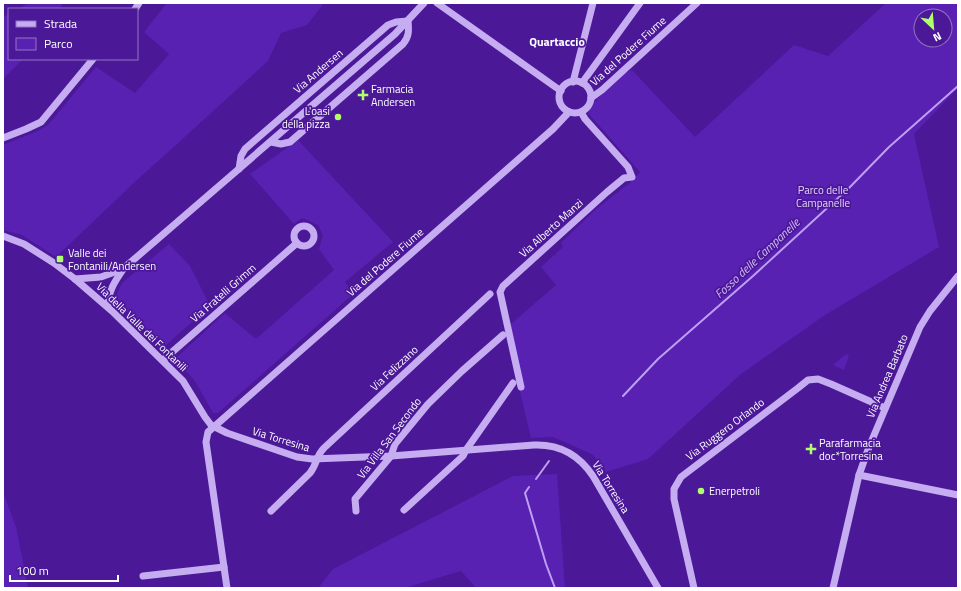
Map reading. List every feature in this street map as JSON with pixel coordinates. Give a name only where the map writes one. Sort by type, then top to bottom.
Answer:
[{"type":"street","name":"Via Andersen","points":[[108,307],[108,297],[112,286],[124,268],[408,22],[424,3]]},
{"type":"street","points":[[437,3],[561,91]]},
{"type":"street","points":[[573,82],[593,3]]},
{"type":"street","points":[[582,83],[640,3]]},
{"type":"street","name":"Via del Podere Fiume","points":[[591,98],[602,90],[697,3]]},
{"type":"street","name":"Via Andersen","points":[[239,169],[241,156],[245,150],[388,25],[396,22],[408,22]]},
{"type":"street","points":[[271,142],[285,144],[292,140],[403,44],[408,34],[408,22]]},
{"type":"street","points":[[3,138],[41,122],[92,60]]},
{"type":"street","points":[[573,82],[582,83],[589,91],[591,98],[588,107],[581,112],[576,113],[569,112],[564,109],[560,96],[561,91],[566,84],[573,82]]},
{"type":"street","name":"Via del Podere Fiume","points":[[213,427],[562,122],[569,112]]},
{"type":"street","name":"Via Alberto Manzi","points":[[522,388],[500,292],[503,286],[607,192],[624,178],[632,177],[628,167],[585,120],[581,112]]},
{"type":"street","name":"Via della Valle dei Fontanili","points":[[3,236],[28,246],[75,278],[108,307],[163,360],[186,385],[205,417],[213,427]]},
{"type":"street","name":"Via Fratelli Grimm","points":[[163,360],[297,243]]},
{"type":"street","name":"Via Andersen","points":[[75,278],[101,277],[124,268]]},
{"type":"street","name":"Via Andrea Barbato","points":[[833,588],[860,475],[885,408],[920,327],[930,311],[958,276]]},
{"type":"street","name":"Via Felizzano","points":[[271,511],[310,473],[314,467],[318,454],[324,448],[490,294]]},
{"type":"street","name":"Via Villa San Secondo","points":[[356,511],[355,499],[391,456],[395,444],[428,404],[462,371],[503,335]]},
{"type":"street","name":"Via Ruggero Orlando","points":[[694,588],[674,499],[674,489],[681,477],[811,379],[823,380],[885,408]]},
{"type":"street","points":[[404,510],[463,456],[512,383]]},
{"type":"street","points":[[213,427],[207,434],[206,442],[227,588]]},
{"type":"street","name":"Via Torresina","points":[[213,427],[292,456],[305,459],[391,456],[543,445],[561,449],[576,457],[586,466],[593,476],[658,588]]},
{"type":"street","points":[[860,475],[958,495]]},
{"type":"street","points":[[143,576],[224,567]]},
{"type":"green space","points":[[28,3],[63,3],[60,8],[20,8]]},
{"type":"green space","points":[[167,3],[324,3],[307,25],[281,33],[268,61],[138,179],[56,257],[22,235],[3,230],[3,145],[38,131],[48,125],[96,67],[135,93],[169,54],[144,32]]},
{"type":"green space","name":"Parco delle Campanelle","points":[[886,3],[958,3],[958,88],[914,134],[939,247],[825,315],[741,374],[648,459],[606,472],[593,455],[576,447],[553,437],[531,438],[505,329],[556,285],[541,267],[554,255],[556,256],[555,254],[563,247],[561,243],[595,210],[628,185],[640,172],[588,113],[594,102],[625,73],[632,70],[695,137],[794,45],[828,56]]},
{"type":"green space","points":[[8,14],[8,60],[22,60],[3,79],[3,17]]},
{"type":"green space","points":[[298,140],[393,242],[345,282],[352,291],[351,296],[218,413],[213,413],[195,381],[176,360],[176,358],[225,313],[256,339],[334,270],[319,249],[323,235],[318,225],[302,218],[294,224],[250,174]]},
{"type":"green space","points":[[169,244],[190,266],[210,306],[165,346],[162,346],[119,304],[116,296],[122,283]]},
{"type":"green space","points":[[846,354],[849,356],[844,370],[833,365]]},
{"type":"green space","points":[[557,474],[565,588],[476,588],[461,571],[404,588],[318,588],[333,569],[513,476]]},
{"type":"green space","points":[[3,492],[16,527],[28,588],[3,588]]},
{"type":"waterway","name":"Fosso delle Campanelle","points":[[623,396],[658,359],[753,276],[849,188],[889,147],[958,86]]},
{"type":"waterway","name":"Fosso delle Campanelle","points":[[536,479],[549,461]]},
{"type":"waterway","name":"Fosso delle Campanelle","points":[[529,487],[525,493],[546,564],[555,588]]},
{"type":"place","name":"Farmacia Andersen","points":[[363,95]]},
{"type":"place","name":"L'oasi della pizza","points":[[338,117]]},
{"type":"place","name":"Valle dei Fontanili/Andersen","points":[[60,259]]},
{"type":"place","name":"Parafarmacia doc*Torresina","points":[[811,449]]},
{"type":"place","name":"Enerpetroli","points":[[701,491]]},
{"type":"district","name":"Quartaccio","points":[[557,41]]}]
